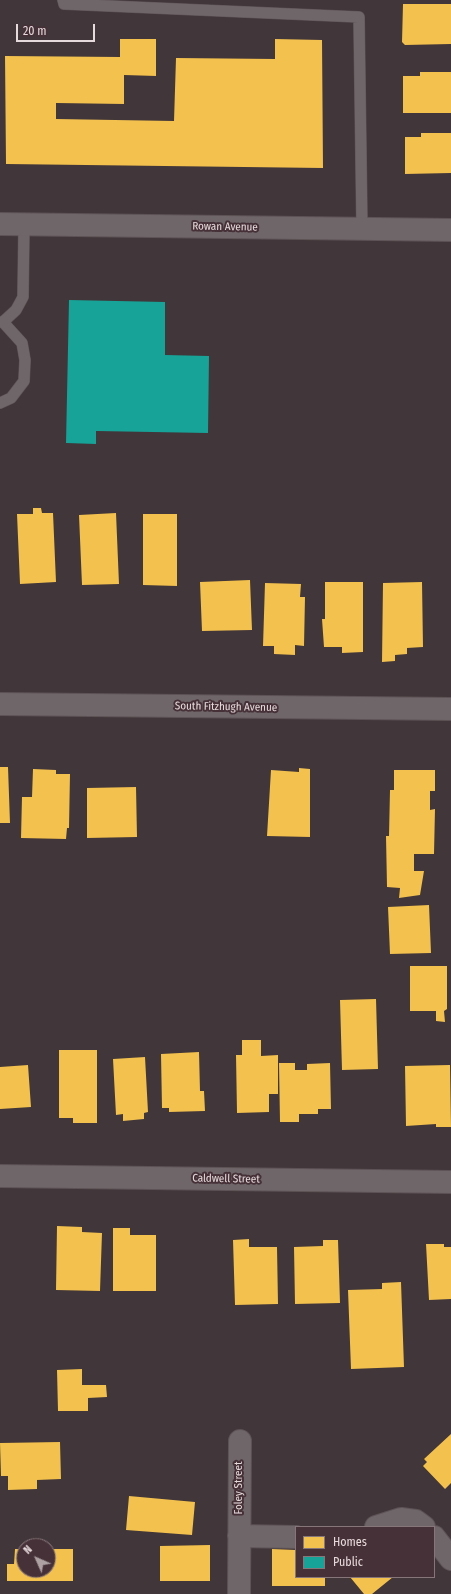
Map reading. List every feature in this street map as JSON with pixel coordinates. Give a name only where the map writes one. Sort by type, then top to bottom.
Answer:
[{"type":"street","name":"Rowan Avenue","points":[[0,224],[451,230]]},
{"type":"street","name":"South Fitzhugh Avenue","points":[[0,704],[451,709]]},
{"type":"street","name":"Caldwell Street","points":[[0,1176],[451,1182]]},
{"type":"street","name":"Foley Street","points":[[239,1594],[240,1441]]},
{"type":"street","points":[[379,1526],[401,1519],[416,1521],[423,1526]]},
{"type":"street","points":[[239,1536],[295,1537]]},
{"type":"street","points":[[435,1539],[451,1559]]},
{"type":"lane","points":[[63,0],[64,4],[359,17],[362,229]]},
{"type":"lane","points":[[0,403],[12,398],[24,381],[25,360],[22,342],[2,322],[16,310],[23,297],[24,225]]},
{"type":"building: Homes","points":[[403,4],[451,4],[451,44],[405,45],[402,42]]},
{"type":"building: Homes","points":[[120,39],[156,39],[156,76],[124,75],[124,104],[56,103],[56,119],[174,121],[176,58],[275,59],[275,39],[322,40],[323,168],[6,164],[5,56],[120,57]]},
{"type":"building: Homes","points":[[420,72],[451,72],[451,113],[403,113],[403,76],[420,76]]},
{"type":"building: Homes","points":[[421,133],[451,133],[451,173],[405,174],[405,137],[421,137]]},
{"type":"building: Homes","points":[[33,508],[41,508],[42,513],[53,513],[56,582],[20,584],[17,514],[33,514]]},
{"type":"building: Homes","points":[[116,513],[119,584],[82,585],[79,515]]},
{"type":"building: Homes","points":[[143,514],[177,514],[177,586],[143,585]]},
{"type":"building: Homes","points":[[250,580],[252,630],[202,631],[200,582]]},
{"type":"building: Homes","points":[[325,582],[363,582],[363,652],[342,653],[342,647],[324,647],[322,619],[325,619]]},
{"type":"building: Homes","points":[[422,582],[423,647],[407,648],[407,654],[395,655],[395,661],[382,662],[383,583]]},
{"type":"building: Homes","points":[[265,583],[301,584],[300,597],[305,597],[304,646],[295,645],[295,655],[274,654],[274,646],[263,646]]},
{"type":"building: Homes","points":[[0,767],[8,767],[10,823],[0,823]]},
{"type":"building: Homes","points":[[299,768],[310,769],[310,837],[267,836],[271,770],[299,772]]},
{"type":"building: Homes","points":[[33,769],[56,770],[56,774],[70,774],[69,828],[67,828],[66,839],[21,838],[22,797],[32,797]]},
{"type":"building: Homes","points":[[394,770],[435,770],[435,791],[430,791],[430,810],[435,809],[434,854],[414,854],[414,871],[424,871],[420,895],[399,898],[400,888],[387,887],[386,836],[389,836],[390,790],[394,790]]},
{"type":"building: Homes","points":[[136,787],[137,837],[87,838],[87,788]]},
{"type":"building: Homes","points":[[429,905],[431,953],[390,954],[388,907]]},
{"type":"building: Homes","points":[[410,966],[447,966],[447,1009],[444,1011],[445,1022],[436,1021],[436,1011],[410,1011]]},
{"type":"building: Homes","points":[[376,999],[378,1069],[342,1070],[340,1000]]},
{"type":"building: Homes","points":[[242,1040],[261,1040],[261,1056],[278,1055],[278,1094],[269,1094],[269,1112],[237,1113],[236,1055],[242,1055]]},
{"type":"building: Homes","points":[[59,1050],[97,1050],[97,1123],[73,1123],[73,1118],[59,1118]]},
{"type":"building: Homes","points":[[199,1052],[200,1091],[204,1091],[205,1111],[169,1112],[169,1108],[162,1108],[161,1054]]},
{"type":"building: Homes","points":[[145,1057],[148,1112],[144,1113],[144,1119],[123,1121],[123,1114],[116,1115],[113,1059]]},
{"type":"building: Homes","points":[[279,1063],[295,1063],[295,1070],[307,1070],[307,1064],[330,1063],[331,1109],[318,1109],[318,1114],[299,1114],[299,1122],[280,1122]]},
{"type":"building: Homes","points":[[28,1065],[31,1107],[0,1109],[0,1067]]},
{"type":"building: Homes","points":[[450,1065],[451,1127],[436,1127],[436,1124],[406,1126],[405,1066]]},
{"type":"building: Homes","points":[[57,1226],[82,1227],[82,1232],[102,1233],[100,1291],[56,1290]]},
{"type":"building: Homes","points":[[113,1228],[130,1228],[130,1235],[156,1235],[156,1291],[113,1291]]},
{"type":"building: Homes","points":[[249,1239],[249,1247],[277,1247],[278,1304],[235,1305],[233,1240]]},
{"type":"building: Homes","points":[[323,1240],[338,1240],[340,1303],[295,1304],[294,1247],[323,1246]]},
{"type":"building: Homes","points":[[426,1244],[444,1244],[444,1247],[451,1247],[451,1299],[429,1300]]},
{"type":"building: Homes","points":[[401,1282],[404,1367],[351,1369],[348,1290],[382,1289],[382,1283]]},
{"type":"building: Homes","points":[[82,1369],[82,1385],[106,1385],[107,1397],[88,1398],[88,1411],[58,1411],[57,1370]]},
{"type":"building: Homes","points":[[451,1434],[451,1483],[445,1489],[423,1466],[427,1462],[424,1459]]},
{"type":"building: Homes","points":[[60,1442],[61,1479],[37,1480],[37,1489],[8,1490],[8,1476],[1,1476],[0,1443]]},
{"type":"building: Homes","points":[[129,1496],[195,1502],[192,1535],[126,1530]]},
{"type":"building: Homes","points":[[210,1545],[210,1581],[160,1581],[160,1546]]},
{"type":"building: Homes","points":[[16,1549],[16,1578],[56,1578],[56,1549],[73,1549],[73,1581],[7,1581],[7,1564],[14,1564]]},
{"type":"building: Homes","points":[[272,1549],[295,1550],[295,1578],[325,1578],[325,1586],[272,1586]]},
{"type":"building: Homes","points":[[351,1578],[392,1578],[372,1594],[364,1594]]},
{"type":"building: Public","points":[[69,300],[165,302],[165,355],[209,356],[208,433],[96,431],[96,444],[66,443]]}]
